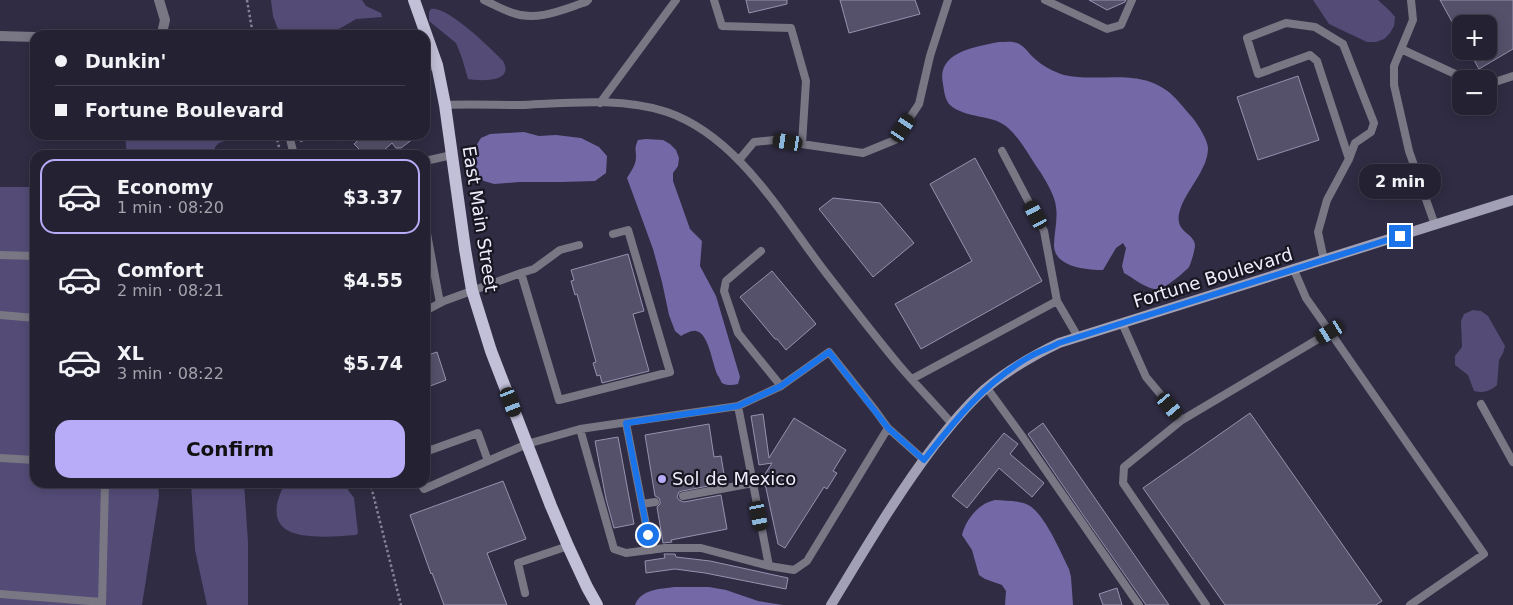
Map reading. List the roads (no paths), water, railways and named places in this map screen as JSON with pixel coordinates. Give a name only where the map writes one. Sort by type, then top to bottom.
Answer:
[{"type":"main road","name":"East Main Street","points":[[414,0],[422,30]]},
{"type":"main road","name":"East Main Street","points":[[431,67],[445,105],[472,290],[492,351],[527,444],[568,546],[597,605]]},
{"type":"main road","name":"Fortune Boulevard","points":[[830,605],[898,497],[952,424],[986,388],[1031,356],[1059,343],[1513,200]]},
{"type":"street","points":[[159,0],[164,20],[162,30]]},
{"type":"street","points":[[0,36],[30,37]]},
{"type":"lane","points":[[484,0],[512,13],[532,16],[553,12],[588,0]]},
{"type":"lane","points":[[600,103],[676,0]]},
{"type":"lane","points":[[714,0],[722,26],[791,28],[806,81],[802,144]]},
{"type":"lane","points":[[739,160],[754,142],[774,140],[863,154],[895,140],[919,104],[930,56],[948,0]]},
{"type":"lane","points":[[1045,0],[1107,29],[1121,25],[1132,0]]},
{"type":"lane","points":[[1411,0],[1414,20],[1394,66],[1394,84],[1409,151],[1435,225]]},
{"type":"lane","points":[[1324,260],[1318,232],[1327,200],[1349,159],[1355,143],[1371,132],[1374,123],[1343,44],[1315,27],[1286,23],[1247,38],[1258,74],[1310,55],[1317,61],[1349,159]]},
{"type":"lane","points":[[1401,49],[1452,73]]},
{"type":"lane","points":[[1497,82],[1513,76]]},
{"type":"lane","points":[[445,105],[600,103],[637,106],[667,112],[709,135],[739,160],[754,176],[900,366],[952,424]]},
{"type":"lane","points":[[1002,151],[1044,231],[1057,301],[1078,337]]},
{"type":"lane","points":[[430,160],[452,155]]},
{"type":"lane","points":[[521,273],[559,400],[670,372],[628,230],[613,234]]},
{"type":"lane","points":[[430,308],[472,290],[534,269],[560,250],[579,244]]},
{"type":"lane","points":[[430,250],[440,303]]},
{"type":"lane","points":[[761,250],[726,281],[724,291],[738,333],[781,386]]},
{"type":"lane","points":[[0,255],[30,256]]},
{"type":"lane","points":[[1294,270],[1306,298],[1484,554],[1410,605]]},
{"type":"lane","points":[[912,380],[1057,301]]},
{"type":"lane","points":[[0,315],[30,318]]},
{"type":"lane","points":[[1122,323],[1146,377],[1182,420]]},
{"type":"lane","points":[[1206,605],[1123,483],[1124,467],[1182,420],[1330,332]]},
{"type":"lane","points":[[430,486],[527,444],[580,429],[738,406],[781,386],[829,352],[888,428],[924,460]]},
{"type":"lane","points":[[986,388],[1022,436],[1138,605]]},
{"type":"lane","points":[[1481,404],[1513,462]]},
{"type":"lane","points":[[738,406],[768,566]]},
{"type":"lane","points":[[626,423],[651,550]]},
{"type":"lane","points":[[580,429],[614,550],[626,553],[665,548],[701,548],[768,566],[794,570],[807,561],[888,428]]},
{"type":"lane","points":[[430,450],[478,433],[488,461]]},
{"type":"lane","points":[[0,458],[30,460]]},
{"type":"lane","points":[[683,496],[753,483]]},
{"type":"lane","points":[[0,594],[102,603],[105,488]]},
{"type":"lane","points":[[642,504],[655,502]]},
{"type":"lane","points":[[525,593],[518,563],[568,546]]},
{"type":"place","name":"Sol de Mexico","points":[[662,479]]}]
